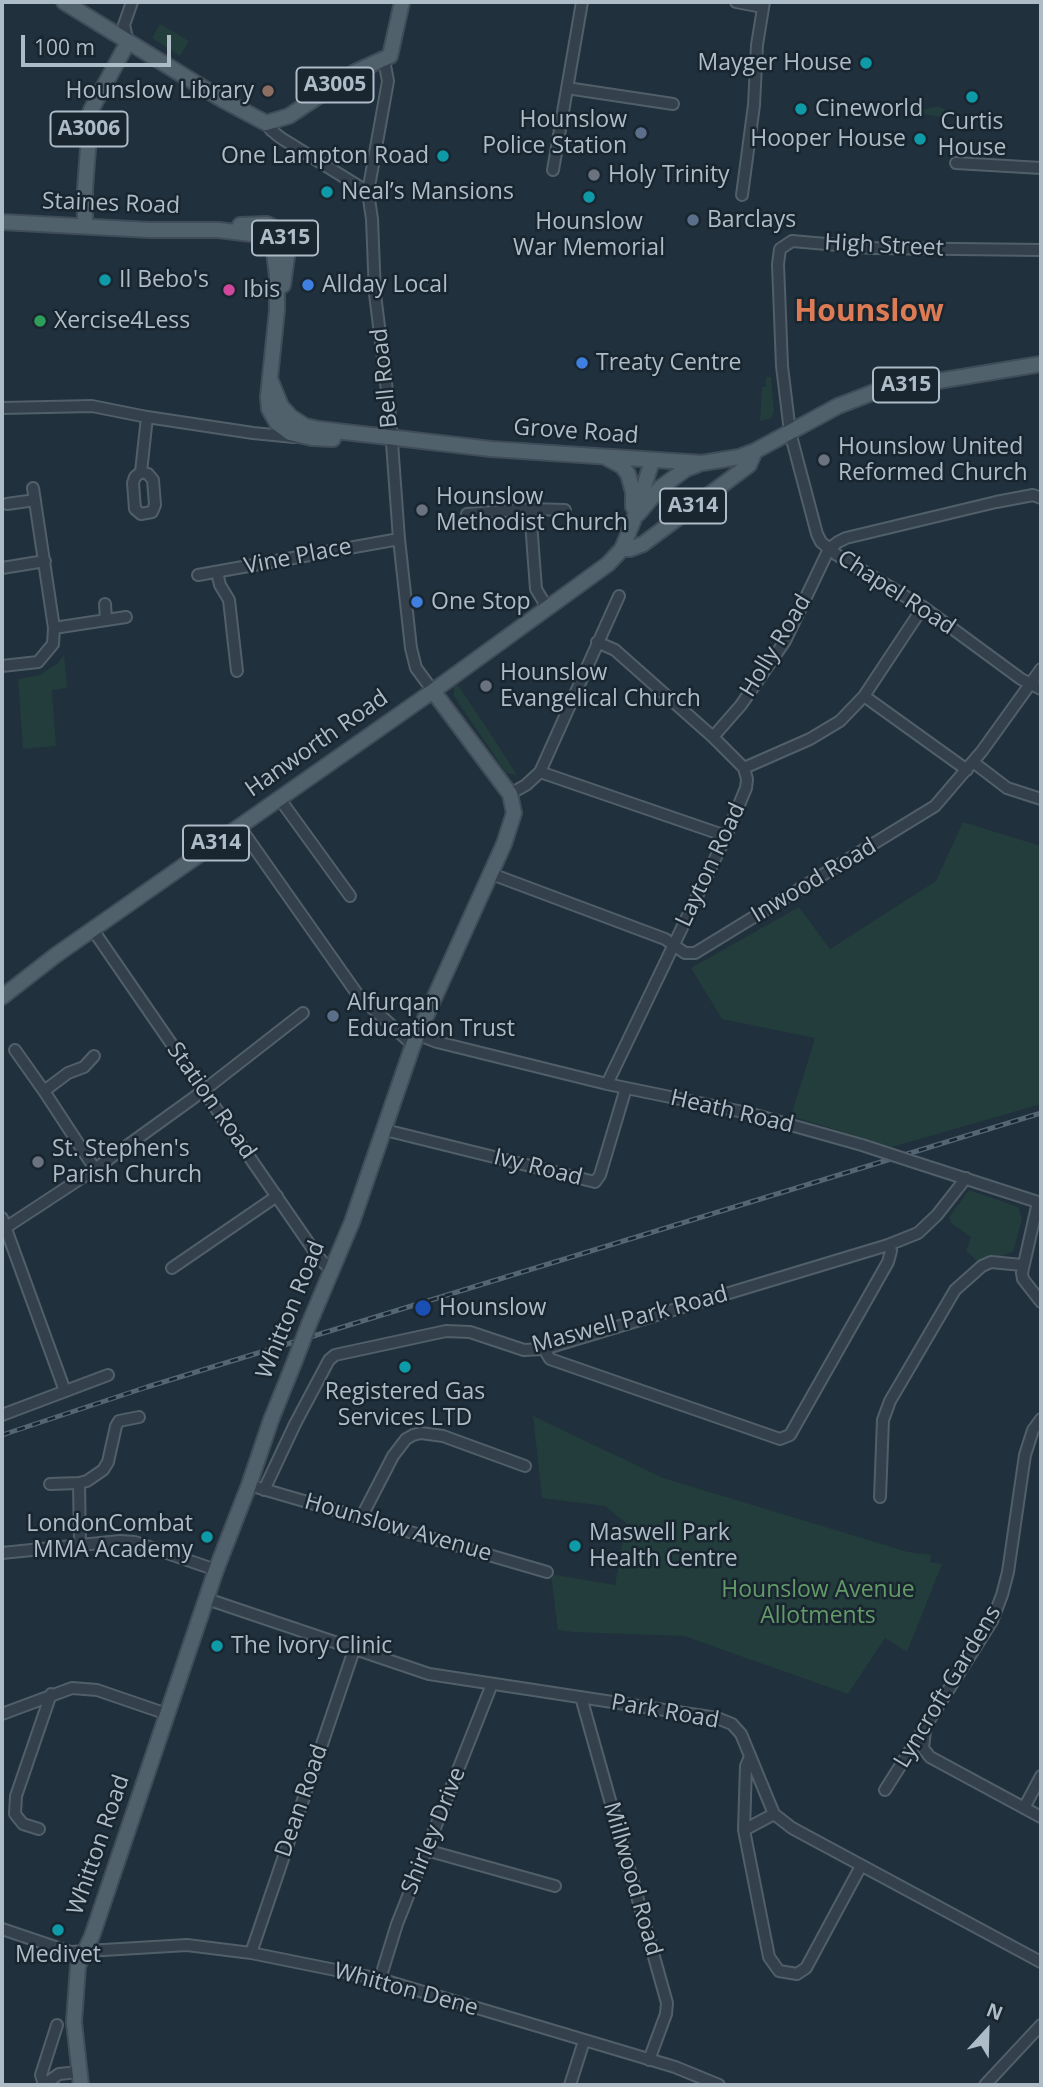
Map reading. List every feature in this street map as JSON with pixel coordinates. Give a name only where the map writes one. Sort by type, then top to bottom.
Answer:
[{"type":"main road","points":[[64,2],[223,100],[266,123]]},
{"type":"main road","name":"A3005","points":[[266,123],[289,116],[355,72],[384,60],[392,53],[402,2]]},
{"type":"main road","name":"A3006","points":[[85,226],[91,110],[128,42]]},
{"type":"main road","name":"Staines Road","points":[[2,222],[150,230],[218,230],[258,223],[275,228],[285,237],[288,249],[277,310],[270,379],[269,409],[277,423]]},
{"type":"main road","name":"Hanworth Road","points":[[622,549],[643,544],[749,465],[755,451],[851,399],[877,391],[1041,363]]},
{"type":"main road","name":"A315","points":[[270,379],[282,406],[291,417],[305,426],[392,439]]},
{"type":"main road","name":"A315","points":[[277,423],[290,433],[312,439],[369,437]]},
{"type":"main road","name":"Grove Road","points":[[392,439],[491,449],[702,463],[730,459],[755,451]]},
{"type":"main road","points":[[604,456],[618,463],[628,474],[633,492],[634,521]]},
{"type":"main road","points":[[643,505],[652,485],[655,461]]},
{"type":"main road","name":"Hanworth Road","points":[[2,997],[608,564],[622,549],[655,461]]},
{"type":"main road","name":"Hanworth Road","points":[[634,521],[643,505],[673,478],[702,463]]},
{"type":"main road","points":[[433,691],[510,794]]},
{"type":"main road","name":"Whitton Road","points":[[81,2082],[74,2022],[78,1966],[92,1936],[216,1570],[271,1420],[332,1270],[416,1040],[504,844],[514,813],[510,794]]},
{"type":"street","points":[[553,170],[582,2]]},
{"type":"street","points":[[736,2],[763,5],[742,195]]},
{"type":"street","points":[[128,42],[124,25],[132,3]]},
{"type":"street","name":"Bell Road","points":[[384,60],[388,81],[368,192],[372,219],[375,294],[392,439],[398,538],[411,648],[416,668],[433,691]]},
{"type":"street","points":[[567,88],[673,104]]},
{"type":"street","points":[[266,123],[281,138],[368,192]]},
{"type":"street","points":[[956,163],[1041,168]]},
{"type":"street","name":"High Street","points":[[790,432],[782,366],[778,254],[783,246],[792,241],[872,248],[1041,250]]},
{"type":"street","points":[[2,408],[92,406],[257,434],[312,439]]},
{"type":"street","points":[[142,472],[146,417]]},
{"type":"street","points":[[257,434],[277,423]]},
{"type":"street","name":"Chapel Road","points":[[790,432],[821,542],[923,607],[1036,687]]},
{"type":"street","points":[[2,666],[38,662],[53,645],[54,628],[33,488]]},
{"type":"street","points":[[829,549],[846,538],[996,502],[1033,495],[1041,498]]},
{"type":"street","points":[[7,503],[35,500]]},
{"type":"street","points":[[530,509],[536,589],[548,609]]},
{"type":"street","points":[[467,514],[530,509],[565,510]]},
{"type":"street","name":"Vine Place","points":[[198,575],[398,538]]},
{"type":"street","name":"Holly Road","points":[[713,737],[741,705],[785,641],[829,549]]},
{"type":"street","points":[[2,568],[45,561]]},
{"type":"street","points":[[217,572],[220,585],[229,600],[237,670]]},
{"type":"street","points":[[510,794],[526,785],[540,772],[619,596]]},
{"type":"street","points":[[105,604],[106,620]]},
{"type":"street","points":[[597,642],[607,645],[632,665],[744,768],[810,739],[840,721],[864,696],[923,607]]},
{"type":"street","points":[[54,628],[126,617]]},
{"type":"street","name":"Inwood Road","points":[[673,946],[685,953],[695,953],[935,806],[1036,687],[1041,668]]},
{"type":"street","points":[[864,696],[1007,788],[1041,799]]},
{"type":"street","name":"Layton Road","points":[[673,946],[746,788],[744,768]]},
{"type":"street","points":[[540,772],[726,836]]},
{"type":"street","points":[[279,798],[350,896]]},
{"type":"street","points":[[239,826],[358,995],[416,1040]]},
{"type":"street","points":[[489,873],[665,939],[673,946],[607,1084]]},
{"type":"street","name":"Station Road","points":[[93,930],[320,1258],[332,1270]]},
{"type":"street","points":[[65,1391],[3,1225],[95,1169],[203,1091],[303,1013]]},
{"type":"street","name":"Heath Road","points":[[416,1040],[437,1042],[607,1084],[748,1112],[1040,1202]]},
{"type":"street","points":[[15,1050],[95,1169]]},
{"type":"street","points":[[44,1091],[68,1073],[84,1067],[94,1056]]},
{"type":"street","name":"Ivy Road","points":[[385,1130],[595,1182],[600,1175],[626,1088]]},
{"type":"street","name":"Maswell Park Road","points":[[264,1490],[300,1413],[329,1360],[335,1355],[446,1331],[470,1332],[524,1350],[544,1349],[888,1245],[918,1233],[937,1215],[966,1178]]},
{"type":"street","points":[[172,1268],[277,1196]]},
{"type":"street","points":[[1040,1202],[1022,1265],[1023,1279],[1041,1302]]},
{"type":"street","points":[[544,1349],[550,1359],[779,1439],[790,1435],[888,1262],[891,1251],[888,1245]]},
{"type":"street","points":[[880,1497],[883,1420],[890,1401],[955,1290],[982,1266],[991,1262],[1022,1265]]},
{"type":"street","points":[[2,1415],[108,1375]]},
{"type":"street","points":[[50,1484],[87,1481],[103,1470],[108,1462],[119,1421],[139,1417]]},
{"type":"street","name":"Lyncroft Gardens","points":[[885,1790],[992,1621],[1008,1572],[1025,1455],[1033,1430],[1041,1419]]},
{"type":"street","points":[[362,1516],[393,1456],[405,1439],[412,1435],[421,1433],[443,1437],[525,1466]]},
{"type":"street","points":[[79,1483],[80,1544]]},
{"type":"street","name":"Hounslow Avenue","points":[[249,1485],[547,1572]]},
{"type":"street","points":[[2,1553],[80,1544],[135,1542],[216,1570]]},
{"type":"street","name":"Park Road","points":[[207,1599],[429,1674],[717,1718],[732,1724],[741,1734],[749,1759],[774,1814]]},
{"type":"street","name":"Dean Road","points":[[251,1953],[354,1650]]},
{"type":"street","name":"Shirley Drive","points":[[380,1979],[397,1924],[492,1684]]},
{"type":"street","points":[[2,1714],[72,1688],[97,1690],[167,1714]]},
{"type":"street","points":[[39,1829],[23,1824],[15,1814],[16,1796],[51,1694]]},
{"type":"street","name":"Millwood Road","points":[[581,1697],[667,2003],[666,2014],[649,2060]]},
{"type":"street","points":[[926,1726],[923,1748],[930,1757],[1041,1817]]},
{"type":"street","points":[[749,1759],[746,1766],[744,1830],[769,1957],[779,1971],[797,1974],[806,1968],[861,1866]]},
{"type":"street","points":[[1024,1808],[1041,1776]]},
{"type":"street","points":[[744,1830],[774,1814],[792,1828],[1041,1962]]},
{"type":"street","points":[[426,1850],[555,1886]]},
{"type":"street","name":"Whitton Dene","points":[[2,1929],[69,1952],[187,1945],[251,1953],[380,1979],[675,2067],[719,2085]]},
{"type":"street","points":[[57,2025],[41,2075],[44,2085],[59,2074],[81,2082]]},
{"type":"street","points":[[985,2085],[1041,2025]]},
{"type":"street","points":[[570,2085],[584,2040]]},
{"type":"green space","points":[[160,24],[189,41],[180,56],[152,38]]},
{"type":"green space","points":[[939,106],[947,111],[948,118],[911,112]]},
{"type":"green space","points":[[766,377],[771,377],[774,412],[771,418],[760,421],[762,387],[766,387]]},
{"type":"green space","points":[[64,655],[67,688],[52,690],[56,746],[23,749],[18,679],[40,675],[58,663]]},
{"type":"green space","points":[[457,684],[517,775],[506,773],[454,696],[454,687]]},
{"type":"green space","points":[[963,822],[1041,846],[1041,1104],[892,1147],[791,1116],[815,1038],[722,1019],[691,968],[799,907],[830,949],[936,881]]},
{"type":"green space","points":[[969,1190],[1018,1207],[1022,1218],[1013,1252],[979,1263],[966,1251],[971,1237],[951,1223],[949,1217]]},
{"type":"green space","name":"Hounslow Avenue Allotments","points":[[533,1416],[663,1478],[908,1552],[931,1555],[930,1562],[942,1564],[907,1652],[885,1638],[848,1694],[684,1636],[558,1630],[551,1574],[615,1585],[626,1523],[605,1506],[542,1498]]},
{"type":"railway","points":[[2,1435],[147,1387],[1041,1113]]},
{"type":"place","name":"Mayger House","points":[[866,63]]},
{"type":"place","name":"Hounslow Library","points":[[268,91]]},
{"type":"place","name":"Curtis House","points":[[972,97]]},
{"type":"place","name":"Cineworld","points":[[801,109]]},
{"type":"place","name":"Hounslow Police Station","points":[[641,133]]},
{"type":"place","name":"Hooper House","points":[[920,139]]},
{"type":"place","name":"One Lampton Road","points":[[443,156]]},
{"type":"place","name":"Holy Trinity","points":[[594,175]]},
{"type":"place","name":"Neal’s Mansions","points":[[327,192]]},
{"type":"place","name":"Hounslow War Memorial","points":[[589,197]]},
{"type":"place","name":"Barclays","points":[[693,220]]},
{"type":"place","name":"Il Bebo's","points":[[105,280]]},
{"type":"place","name":"Allday Local","points":[[308,285]]},
{"type":"place","name":"Ibis","points":[[229,290]]},
{"type":"place","name":"Xercise4Less","points":[[40,321]]},
{"type":"place","name":"Treaty Centre","points":[[582,363]]},
{"type":"place","name":"Hounslow United Reformed Church","points":[[824,460]]},
{"type":"place","name":"Hounslow Methodist Church","points":[[422,510]]},
{"type":"place","name":"One Stop","points":[[417,602]]},
{"type":"place","name":"Hounslow Evangelical Church","points":[[486,686]]},
{"type":"place","name":"Alfurqan Education Trust","points":[[333,1016]]},
{"type":"place","name":"St. Stephen's Parish Church","points":[[38,1162]]},
{"type":"place","name":"Hounslow","points":[[423,1308]]},
{"type":"place","name":"Registered Gas Services LTD","points":[[405,1367]]},
{"type":"place","name":"LondonCombat MMA Academy","points":[[207,1537]]},
{"type":"place","name":"Maswell Park Health Centre","points":[[575,1546]]},
{"type":"place","name":"The Ivory Clinic","points":[[217,1646]]},
{"type":"place","name":"Medivet","points":[[58,1930]]},
{"type":"district","name":"Hounslow","points":[[869,312]]}]
